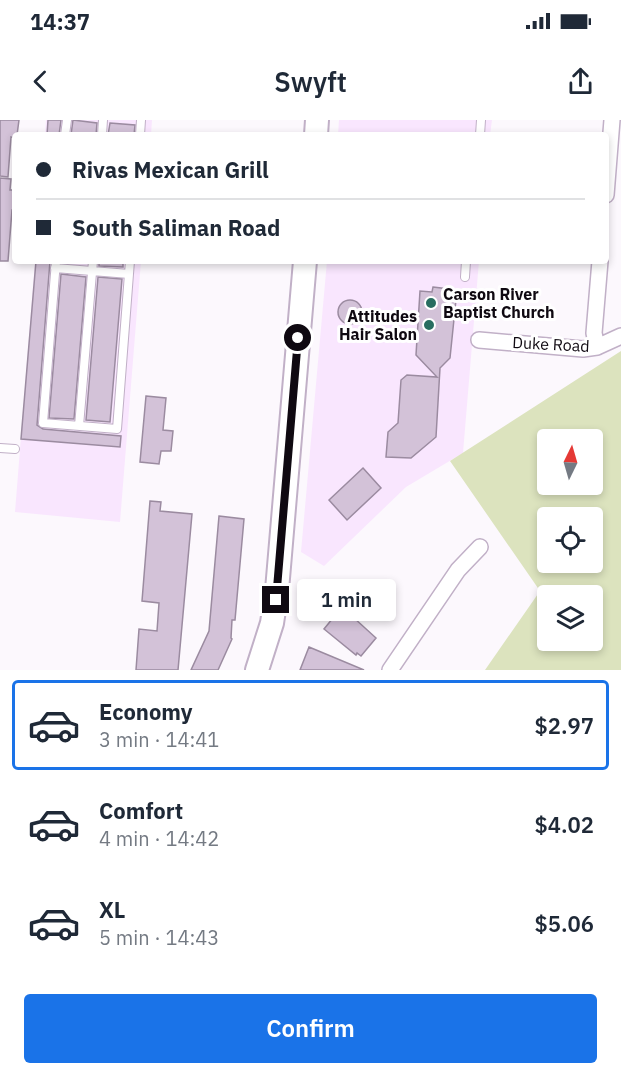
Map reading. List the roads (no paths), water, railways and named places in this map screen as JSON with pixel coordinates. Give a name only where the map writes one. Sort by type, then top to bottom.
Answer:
[{"type":"main road","points":[[257,670],[269,633],[277,590],[305,264]]},
{"type":"street","points":[[609,158],[612,120]]},
{"type":"street","points":[[597,347],[594,333],[600,264]]},
{"type":"street","name":"Duke Road","points":[[479,340],[583,349],[597,347],[621,336]]},
{"type":"street","points":[[390,670],[458,570],[480,547]]},
{"type":"lane","points":[[129,274],[92,271],[55,264],[43,423],[117,429],[129,274],[130,264]]},
{"type":"lane","points":[[79,426],[93,264]]},
{"type":"lane","points":[[465,277],[466,264]]},
{"type":"lane","points":[[0,448],[15,449]]},
{"type":"place","name":"Carson River Baptist Church","points":[[431,303]]},
{"type":"place","name":"Attitudes Hair Salon","points":[[429,325]]}]
